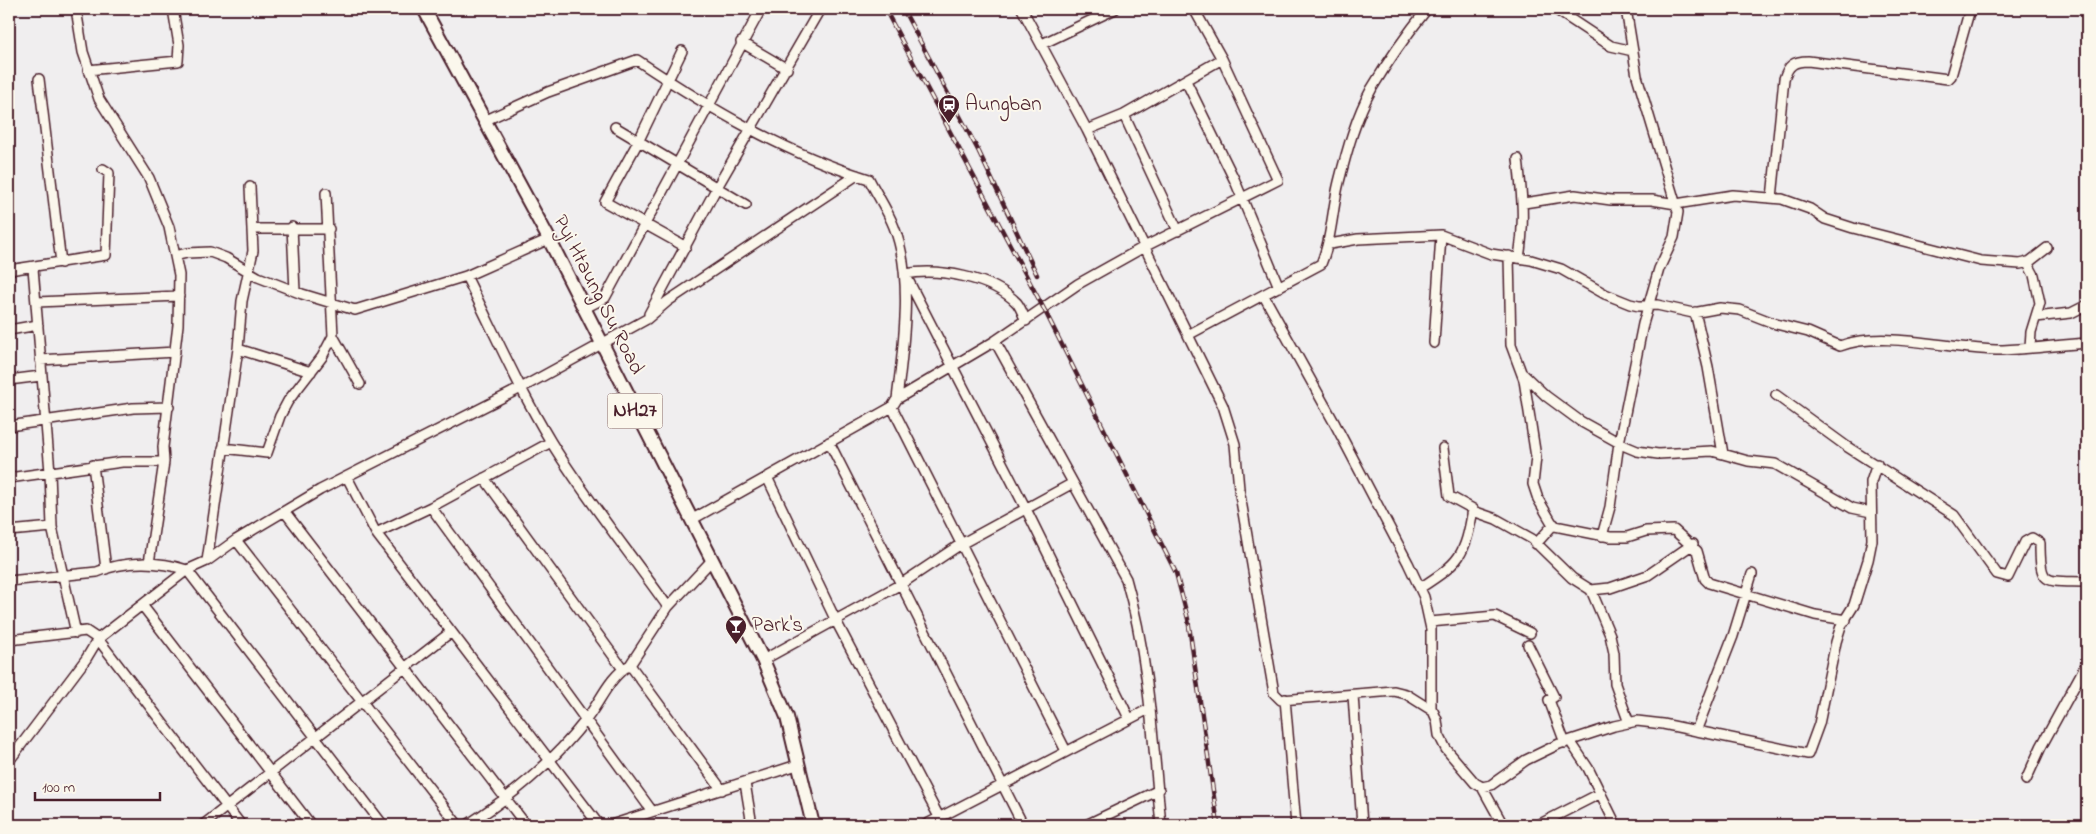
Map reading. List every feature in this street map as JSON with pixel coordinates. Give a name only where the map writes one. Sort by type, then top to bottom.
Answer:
[{"type":"highway","name":"Pyi Htaung Su Road","points":[[424,9],[548,239],[763,660],[788,718],[797,765],[813,825]]},
{"type":"street","points":[[76,9],[88,70],[99,99],[150,178],[169,228],[179,275],[175,352],[164,462],[149,563]]},
{"type":"street","points":[[88,70],[178,61],[179,45],[173,9]]},
{"type":"street","points":[[583,309],[605,298],[761,9]]},
{"type":"street","points":[[647,318],[716,189],[787,69],[818,9]]},
{"type":"street","points":[[1022,9],[1087,130],[1222,406],[1235,444],[1239,489],[1274,693],[1281,700],[1394,691],[1406,694],[1431,710],[1437,720],[1439,736],[1446,750],[1476,783],[1482,787],[1503,825]]},
{"type":"street","points":[[1042,44],[1115,9]]},
{"type":"street","points":[[691,520],[829,442],[953,368],[1078,284],[1144,247],[1243,200],[1278,180],[1222,58],[1194,9]]},
{"type":"street","points":[[1188,335],[1321,264],[1330,244],[1336,194],[1358,122],[1372,88],[1427,9]]},
{"type":"street","points":[[1555,9],[1611,46],[1633,51]]},
{"type":"street","points":[[1602,536],[1613,492],[1619,442],[1648,305],[1659,269],[1674,237],[1678,222],[1676,204],[1644,102],[1626,9]]},
{"type":"street","points":[[1772,198],[1782,94],[1787,69],[1791,64],[1798,61],[1808,61],[1948,79],[1951,76],[1970,9]]},
{"type":"street","points":[[742,42],[787,69]]},
{"type":"street","points":[[682,52],[638,142],[605,202],[644,226],[686,248]]},
{"type":"street","points":[[1087,130],[1124,115],[1186,81],[1222,58]]},
{"type":"street","points":[[484,121],[548,92],[637,60],[782,146],[869,179],[895,228],[905,274],[903,350],[894,403],[961,544],[1066,751]]},
{"type":"street","points":[[39,79],[61,263]]},
{"type":"street","points":[[1186,81],[1243,200],[1279,288]]},
{"type":"street","points":[[1124,115],[1178,231]]},
{"type":"street","points":[[614,126],[716,189],[746,205]]},
{"type":"street","points":[[1518,159],[1524,203],[1524,229],[1514,257],[1511,345],[1522,372],[1536,457],[1533,484],[1538,499],[1554,524],[1602,536],[1627,537],[1646,532],[1674,530],[1693,544],[1697,550],[1704,579],[1709,583],[1815,615],[1846,620]]},
{"type":"street","points":[[9,270],[106,256],[109,173],[103,169]]},
{"type":"street","points":[[9,761],[86,660],[98,639],[187,570],[207,562],[236,540],[320,490],[521,388],[647,318],[668,301],[857,175]]},
{"type":"street","points":[[207,562],[238,348],[242,301],[250,272],[254,229],[250,187]]},
{"type":"street","points":[[326,193],[333,302],[333,336],[360,384]]},
{"type":"street","points":[[1524,203],[1574,195],[1611,200],[1652,200],[1676,204],[1732,195],[1772,198],[1782,199],[1810,209],[1825,219],[1852,228],[1982,261],[2020,264],[2027,262],[2047,248]]},
{"type":"street","points":[[254,229],[292,227],[329,229]]},
{"type":"street","points":[[292,227],[295,291]]},
{"type":"street","points":[[1330,244],[1358,239],[1440,236],[1491,254],[1514,257],[1561,269],[1605,294],[1639,306],[1648,305],[1695,312],[1720,308],[1740,310],[1776,324],[1808,332],[1840,346],[1854,340],[1880,340],[1988,349],[2030,348],[2087,343]]},
{"type":"street","points":[[1434,343],[1440,236]]},
{"type":"street","points":[[175,256],[187,253],[210,252],[295,291],[355,310],[466,276],[548,239]]},
{"type":"street","points":[[2027,262],[2038,290],[2040,303],[2031,332],[2030,348]]},
{"type":"street","points":[[33,268],[50,472],[52,527],[76,633]]},
{"type":"street","points":[[905,274],[938,272],[959,275],[978,282],[999,290],[1017,304],[1026,320]]},
{"type":"street","points":[[905,274],[1026,509],[1129,718]]},
{"type":"street","points":[[466,276],[521,388],[551,442],[668,607]]},
{"type":"street","points":[[37,302],[178,296]]},
{"type":"street","points":[[1264,296],[1336,424],[1420,588],[1429,611],[1430,622],[1431,710]]},
{"type":"street","points":[[2036,317],[2071,313],[2087,305]]},
{"type":"street","points":[[1695,312],[1708,367],[1723,454]]},
{"type":"street","points":[[9,330],[38,325]]},
{"type":"street","points":[[223,448],[267,453],[280,416],[288,400],[311,372],[333,336]]},
{"type":"street","points":[[995,341],[1126,579],[1135,611],[1149,709],[1159,790],[1161,825]]},
{"type":"street","points":[[238,348],[311,372]]},
{"type":"street","points":[[40,360],[175,352]]},
{"type":"street","points":[[1522,372],[1546,396],[1580,421],[1638,451],[1658,454],[1712,451],[1748,461],[1775,464],[1852,508],[1871,512]]},
{"type":"street","points":[[9,380],[41,376]]},
{"type":"street","points":[[1776,395],[1846,446],[1877,464],[1954,515],[1997,574],[2008,577],[2025,542],[2032,538],[2040,543],[2040,570],[2046,579],[2052,581],[2084,582]]},
{"type":"street","points":[[9,426],[46,419],[133,408],[169,407]]},
{"type":"street","points":[[376,533],[431,507],[551,442]]},
{"type":"street","points":[[829,442],[1023,825]]},
{"type":"street","points":[[1443,448],[1449,496],[1473,509],[1473,511],[1496,519],[1536,544],[1572,578],[1591,590],[1610,635],[1614,653],[1615,684],[1628,723]]},
{"type":"street","points":[[9,478],[93,465],[164,462]]},
{"type":"street","points":[[1482,787],[1491,785],[1526,760],[1567,742],[1637,721],[1663,724],[1808,754],[1819,724],[1836,642],[1854,605],[1868,560],[1872,540],[1871,482],[1877,464]]},
{"type":"street","points":[[93,465],[106,569]]},
{"type":"street","points":[[347,477],[376,533],[599,825]]},
{"type":"street","points":[[767,477],[836,620],[940,817]]},
{"type":"street","points":[[484,478],[626,667],[722,790]]},
{"type":"street","points":[[763,660],[901,584],[961,544],[1073,483]]},
{"type":"street","points":[[431,507],[652,811]]},
{"type":"street","points":[[1420,588],[1441,575],[1461,556],[1473,511]]},
{"type":"street","points":[[284,512],[526,825]]},
{"type":"street","points":[[1536,544],[1554,524]]},
{"type":"street","points":[[9,531],[52,527]]},
{"type":"street","points":[[236,540],[458,825]]},
{"type":"street","points":[[1591,590],[1610,588],[1648,575],[1693,544]]},
{"type":"street","points":[[467,825],[549,761],[586,721],[668,607],[712,560]]},
{"type":"street","points":[[9,581],[97,572],[149,563],[187,570],[383,825]]},
{"type":"street","points":[[1696,731],[1733,636],[1752,574]]},
{"type":"street","points":[[142,605],[311,825]]},
{"type":"street","points":[[1430,622],[1488,615],[1501,617],[1530,633]]},
{"type":"street","points":[[9,640],[86,631],[98,639],[242,825]]},
{"type":"street","points":[[203,825],[271,773],[315,736],[362,703],[405,667],[452,632]]},
{"type":"street","points":[[1528,645],[1554,697],[1549,700],[1567,742],[1601,793],[1616,825]]},
{"type":"street","points":[[2026,780],[2041,747],[2087,663]]},
{"type":"street","points":[[1353,695],[1362,825]]},
{"type":"street","points":[[1285,699],[1296,825]]},
{"type":"street","points":[[925,825],[1149,709]]},
{"type":"street","points":[[611,825],[797,765]]},
{"type":"street","points":[[745,783],[752,825]]},
{"type":"street","points":[[1086,825],[1159,790]]},
{"type":"street","points":[[1538,825],[1601,793]]},
{"type":"railway","points":[[885,9],[1044,309],[1176,573],[1188,619],[1218,825]]},
{"type":"railway","points":[[903,9],[979,152],[1037,275]]},
{"type":"place","name":"Aungban","points":[[949,124]]},
{"type":"place","name":"Park's","points":[[736,645]]}]
